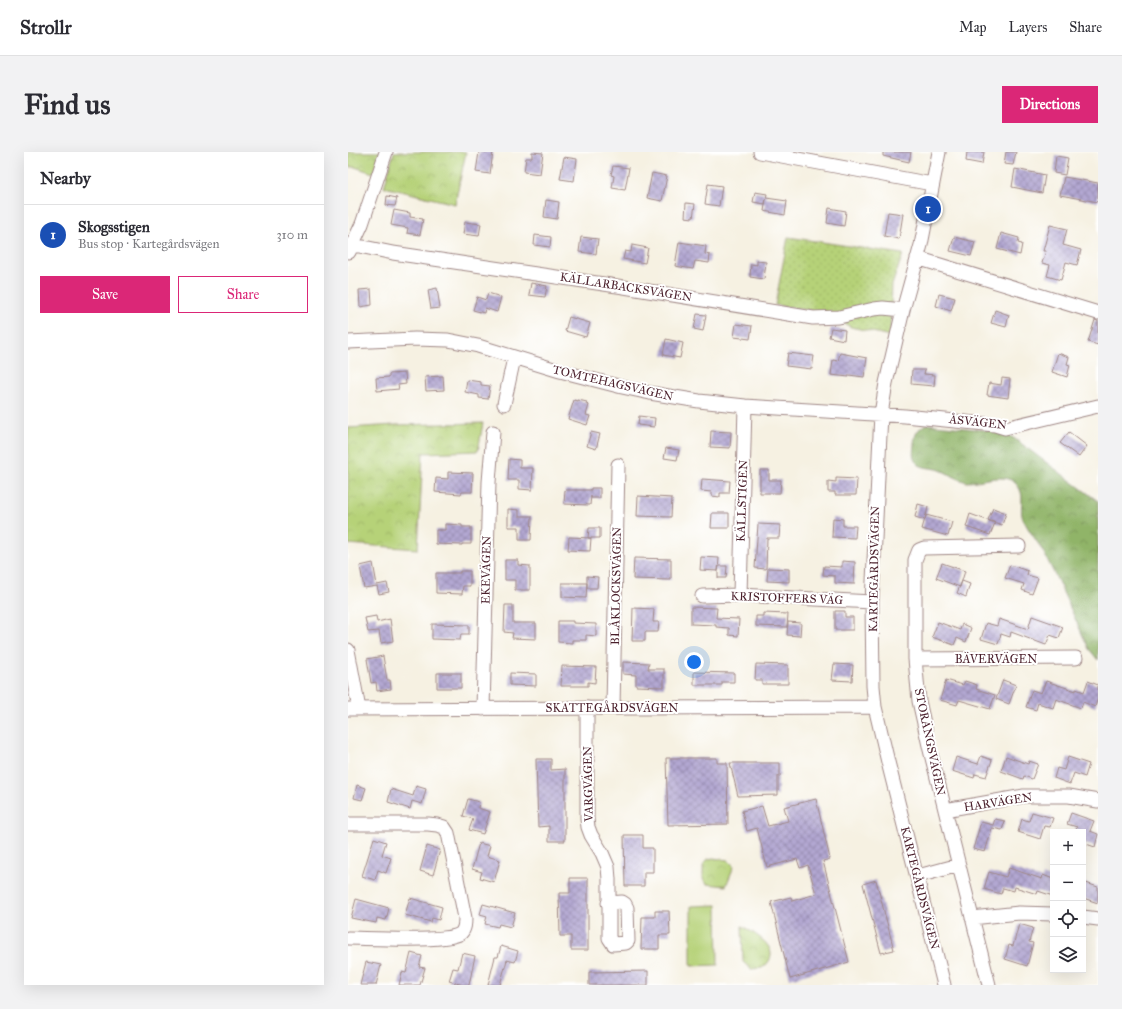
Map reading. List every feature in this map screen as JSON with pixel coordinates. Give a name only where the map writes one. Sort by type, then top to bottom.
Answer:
[{"type":"street","points":[[350,248],[368,206],[386,152]]},
{"type":"street","points":[[760,152],[932,184]]},
{"type":"street","name":"KARTEGÅRDSVÄGEN","points":[[939,152],[917,258],[886,383],[881,414],[872,602],[875,707],[944,985]]},
{"type":"street","name":"KÄLLARBACKSVÄGEN","points":[[350,248],[393,253],[702,299],[813,318],[839,317],[883,308],[903,310]]},
{"type":"street","points":[[917,258],[1098,313]]},
{"type":"street","name":"TOMTEHAGSVÄGEN","points":[[348,342],[415,339],[448,340],[478,346],[514,358],[650,393],[699,401],[745,406],[881,414]]},
{"type":"street","points":[[504,404],[514,358]]},
{"type":"street","name":"KÄLLSTIGEN","points":[[740,595],[745,406]]},
{"type":"street","name":"ÅSVÄGEN","points":[[881,414],[982,423],[1005,428],[1098,406]]},
{"type":"street","name":"EKEVÄGEN","points":[[483,709],[488,498],[493,432]]},
{"type":"street","name":"BLÅKLOCKSVÄGEN","points":[[613,707],[618,465]]},
{"type":"street","name":"STORÄNGSVÄGEN","points":[[989,985],[922,715],[916,680],[915,659],[915,560],[919,550],[924,548],[1019,546]]},
{"type":"street","name":"KRISTOFFERS VÄG","points":[[702,596],[740,595],[872,602]]},
{"type":"street","points":[[348,650],[353,709]]},
{"type":"street","name":"BÄVERVÄGEN","points":[[915,659],[1076,658]]},
{"type":"street","name":"SKATTEGÅRDSVÄGEN","points":[[353,709],[875,707]]},
{"type":"street","name":"VARGVÄGEN","points":[[587,708],[587,819],[591,835],[602,853],[608,867],[608,902]]},
{"type":"street","name":"HARVÄGEN","points":[[945,810],[1024,796],[1069,796],[1098,801]]},
{"type":"street","points":[[348,824],[428,824],[444,827],[448,833],[465,918],[462,932],[451,937],[348,938]]},
{"type":"street","points":[[918,876],[958,865]]},
{"type":"street","points":[[972,918],[1019,913],[1050,914]]},
{"type":"street","points":[[1086,917],[1098,919]]},
{"type":"green space","points":[[348,152],[381,152],[373,173],[355,167],[348,167]]},
{"type":"green space","points":[[394,152],[466,152],[455,204],[384,187]]},
{"type":"green space","points":[[788,237],[903,254],[892,285],[890,336],[851,327],[826,313],[775,305]]},
{"type":"green space","points":[[483,423],[478,451],[423,453],[418,549],[348,544],[348,428],[395,425]]},
{"type":"green space","points":[[926,424],[1003,432],[1015,439],[1098,501],[1098,660],[1089,649],[1045,555],[1023,519],[1021,509],[1021,491],[1014,482],[1009,479],[998,478],[967,482],[940,470],[919,465],[913,456],[914,440],[917,432]]},
{"type":"green space","points":[[713,858],[728,860],[734,866],[726,886],[707,884],[703,879],[703,865],[708,859]]},
{"type":"green space","points":[[717,905],[718,965],[691,966],[691,906]]},
{"type":"green space","points":[[742,926],[761,938],[770,949],[771,955],[769,962],[762,968],[751,969],[743,962]]},
{"type":"building","points":[[479,152],[493,152],[490,174],[476,172]]},
{"type":"building","points":[[532,152],[543,153],[540,174],[524,172],[526,158],[532,158]]},
{"type":"building","points":[[883,152],[911,152],[909,162],[883,156]]},
{"type":"building","points":[[967,152],[984,152],[982,164],[966,161]]},
{"type":"building","points":[[1006,152],[1016,152],[1013,165],[1004,164]]},
{"type":"building","points":[[1056,156],[1068,158],[1065,175],[1054,173]]},
{"type":"building","points":[[564,157],[577,159],[574,181],[560,179]]},
{"type":"building","points":[[613,166],[629,168],[625,190],[612,188],[614,176],[611,175]]},
{"type":"building","points":[[1015,169],[1045,175],[1042,193],[1012,187]]},
{"type":"building","points":[[652,173],[667,176],[662,201],[647,198]]},
{"type":"building","points":[[1064,177],[1098,183],[1098,202],[1060,195]]},
{"type":"building","points":[[708,184],[722,186],[719,206],[705,204]]},
{"type":"building","points":[[755,192],[767,194],[766,198],[787,201],[785,215],[764,211],[766,199],[765,204],[753,202]]},
{"type":"building","points":[[387,196],[397,198],[395,206],[386,205]]},
{"type":"building","points":[[546,200],[559,202],[557,219],[544,217]]},
{"type":"building","points":[[686,203],[695,204],[693,218],[685,217]]},
{"type":"building","points":[[829,208],[846,211],[844,226],[827,223]]},
{"type":"building","points":[[394,210],[410,213],[410,217],[423,219],[420,235],[407,233],[408,228],[391,225]]},
{"type":"building","points":[[888,212],[903,214],[899,239],[884,236]]},
{"type":"building","points":[[465,222],[481,224],[479,236],[463,234]]},
{"type":"building","points":[[1050,225],[1067,229],[1063,245],[1081,250],[1077,265],[1066,262],[1061,280],[1047,276],[1050,265],[1042,263],[1046,251],[1043,251]]},
{"type":"building","points":[[1001,233],[1019,238],[1018,243],[1022,244],[1020,255],[997,249]]},
{"type":"building","points":[[535,235],[551,237],[550,247],[534,245]]},
{"type":"building","points":[[581,237],[598,239],[596,254],[579,252]]},
{"type":"building","points":[[954,237],[975,242],[971,256],[950,251]]},
{"type":"building","points":[[679,242],[706,246],[705,254],[710,255],[709,263],[695,261],[693,269],[675,266]]},
{"type":"building","points":[[632,245],[648,248],[645,263],[623,259],[625,251],[631,252]]},
{"type":"building","points":[[757,261],[766,262],[764,279],[750,277],[751,264],[757,265]]},
{"type":"building","points":[[531,283],[547,286],[545,297],[529,295]]},
{"type":"building","points":[[437,288],[440,308],[431,309],[428,290]]},
{"type":"building","points":[[371,289],[372,305],[360,307],[359,290]]},
{"type":"building","points":[[488,293],[501,297],[497,312],[485,308],[484,313],[473,310],[477,297],[486,300]]},
{"type":"building","points":[[939,294],[955,298],[951,311],[936,306]]},
{"type":"building","points":[[995,310],[1009,315],[1006,327],[991,323]]},
{"type":"building","points":[[697,314],[706,315],[703,331],[694,329]]},
{"type":"building","points":[[569,317],[590,323],[586,337],[565,331]]},
{"type":"building","points":[[1095,320],[1098,321],[1098,345],[1088,342]]},
{"type":"building","points":[[736,324],[752,326],[750,339],[734,337]]},
{"type":"building","points":[[831,328],[845,330],[844,340],[829,337]]},
{"type":"building","points":[[666,339],[683,343],[680,358],[663,355]]},
{"type":"building","points":[[788,353],[814,356],[812,369],[786,366]]},
{"type":"building","points":[[840,353],[867,358],[864,377],[831,375],[833,360],[838,361]]},
{"type":"building","points":[[1058,353],[1069,357],[1067,364],[1070,365],[1067,377],[1052,372]]},
{"type":"building","points":[[912,370],[925,370],[924,374],[935,375],[934,386],[911,384]]},
{"type":"building","points":[[405,373],[406,384],[398,385],[399,389],[377,391],[376,378],[389,377],[389,374]]},
{"type":"building","points":[[443,376],[444,390],[426,391],[425,377]]},
{"type":"building","points":[[1002,378],[1010,379],[1008,398],[987,395],[989,383],[1001,385]]},
{"type":"building","points":[[467,380],[481,382],[481,385],[490,386],[488,399],[479,398],[479,395],[465,392]]},
{"type":"building","points":[[574,400],[587,402],[586,404],[589,405],[586,415],[590,416],[587,425],[568,419]]},
{"type":"building","points":[[639,416],[655,418],[654,427],[638,425]]},
{"type":"building","points":[[711,431],[731,432],[730,448],[710,447]]},
{"type":"building","points":[[591,432],[600,434],[596,449],[587,446]]},
{"type":"building","points":[[1069,432],[1087,446],[1079,457],[1060,443]]},
{"type":"building","points":[[666,448],[679,450],[677,460],[664,458]]},
{"type":"building","points":[[509,459],[520,460],[520,468],[533,468],[532,490],[519,489],[519,480],[508,480]]},
{"type":"building","points":[[760,470],[769,470],[769,480],[781,480],[780,493],[760,493]]},
{"type":"building","points":[[448,472],[473,473],[472,492],[462,492],[461,494],[435,492],[436,478],[448,479]]},
{"type":"building","points":[[836,478],[857,479],[856,495],[835,495],[835,492],[828,492],[828,481],[836,482]]},
{"type":"building","points":[[702,479],[730,481],[729,493],[720,493],[720,497],[712,496],[712,492],[701,491]]},
{"type":"building","points":[[591,488],[600,488],[600,498],[591,498],[591,496],[590,505],[564,504],[565,490],[591,490]]},
{"type":"building","points":[[638,496],[672,498],[671,517],[637,516]]},
{"type":"building","points":[[918,504],[928,507],[925,520],[915,517]]},
{"type":"building","points":[[993,508],[1006,513],[1002,525],[988,520]]},
{"type":"building","points":[[508,509],[519,510],[519,516],[532,516],[531,540],[519,540],[519,527],[508,527]]},
{"type":"building","points":[[712,513],[729,513],[729,528],[711,528]]},
{"type":"building","points":[[970,514],[995,523],[990,535],[966,527]]},
{"type":"building","points":[[926,515],[952,522],[948,536],[922,529]]},
{"type":"building","points":[[833,518],[843,519],[843,526],[856,526],[855,538],[832,537]]},
{"type":"building","points":[[445,524],[471,527],[471,544],[436,544],[436,530],[445,530]]},
{"type":"building","points":[[758,524],[780,525],[779,538],[767,538],[766,569],[755,568]]},
{"type":"building","points":[[589,528],[600,528],[600,538],[588,538]]},
{"type":"building","points":[[569,537],[591,538],[590,551],[568,550]]},
{"type":"building","points":[[701,557],[719,558],[718,571],[700,570]]},
{"type":"building","points":[[634,558],[671,559],[671,580],[633,579]]},
{"type":"building","points":[[505,560],[518,560],[518,565],[530,566],[530,590],[515,590],[515,580],[505,580]]},
{"type":"building","points":[[842,561],[855,562],[854,584],[835,583],[835,576],[823,575],[824,566],[842,567]]},
{"type":"building","points":[[373,563],[377,585],[387,583],[389,592],[379,594],[377,586],[364,588],[360,566]]},
{"type":"building","points":[[942,563],[965,571],[960,587],[936,578]]},
{"type":"building","points":[[1010,565],[1028,571],[1027,575],[1038,578],[1032,594],[1022,590],[1024,584],[1005,578]]},
{"type":"building","points":[[719,566],[727,566],[726,578],[718,578]]},
{"type":"building","points":[[768,568],[789,569],[789,582],[767,581]]},
{"type":"building","points":[[460,571],[470,571],[470,586],[463,586],[462,594],[436,593],[436,573],[460,573]]},
{"type":"building","points":[[587,576],[598,577],[597,588],[587,588]]},
{"type":"building","points":[[962,581],[970,584],[966,597],[957,593]]},
{"type":"building","points":[[562,583],[587,583],[586,598],[562,597]]},
{"type":"building","points":[[505,605],[513,605],[513,623],[536,623],[536,639],[512,638],[513,633],[504,632]]},
{"type":"building","points":[[691,607],[717,608],[716,618],[739,619],[738,636],[729,635],[729,628],[716,627],[716,625],[691,624]]},
{"type":"building","points":[[633,608],[654,609],[653,622],[659,622],[658,632],[645,632],[645,641],[632,641]]},
{"type":"building","points":[[835,611],[845,611],[845,617],[853,617],[853,630],[835,630]]},
{"type":"building","points":[[763,613],[788,614],[787,627],[756,626],[756,616],[763,616]]},
{"type":"building","points":[[376,616],[377,622],[390,619],[393,641],[381,643],[379,631],[368,632],[365,618]]},
{"type":"building","points":[[1032,616],[1063,627],[1059,638],[1050,635],[1046,645],[1011,632],[1010,637],[1001,634],[998,644],[981,639],[986,623],[997,626],[999,619],[1028,629]]},
{"type":"building","points":[[558,621],[596,624],[596,636],[586,635],[586,640],[572,640],[572,643],[558,642]]},
{"type":"building","points":[[788,622],[801,623],[800,636],[787,635]]},
{"type":"building","points":[[938,622],[960,630],[962,624],[971,628],[966,642],[957,638],[954,645],[932,637]]},
{"type":"building","points":[[432,624],[469,625],[469,634],[461,634],[460,640],[432,639]]},
{"type":"building","points":[[383,656],[387,680],[390,680],[391,689],[377,691],[376,682],[371,683],[367,659]]},
{"type":"building","points":[[623,662],[649,663],[648,669],[664,669],[664,687],[636,686],[636,675],[623,674]]},
{"type":"building","points":[[756,664],[788,665],[788,684],[762,684],[762,680],[755,680]]},
{"type":"building","points":[[834,664],[853,665],[852,681],[832,680]]},
{"type":"building","points":[[562,666],[596,667],[595,683],[588,682],[588,686],[561,686]]},
{"type":"building","points":[[694,672],[734,673],[734,682],[722,682],[722,685],[694,685]]},
{"type":"building","points":[[437,673],[461,673],[461,688],[437,688]]},
{"type":"building","points":[[510,673],[536,674],[536,686],[510,685]]},
{"type":"building","points":[[946,680],[963,685],[965,681],[977,685],[976,689],[995,695],[990,709],[959,700],[957,705],[940,700]]},
{"type":"building","points":[[1003,680],[1016,685],[1009,704],[996,699]]},
{"type":"building","points":[[1046,681],[1076,691],[1076,689],[1084,692],[1088,681],[1098,685],[1098,697],[1095,707],[1083,702],[1081,708],[1056,699],[1053,708],[1038,703],[1036,710],[1026,707],[1032,690],[1041,693]]},
{"type":"building","points":[[981,756],[992,760],[986,777],[975,774],[974,778],[952,771],[956,757],[978,764]]},
{"type":"building","points":[[1006,756],[1028,764],[1029,761],[1038,764],[1032,779],[1024,776],[1023,779],[1001,771]]},
{"type":"building","points":[[1068,757],[1089,764],[1085,777],[1074,773],[1070,784],[1054,778],[1057,768],[1064,770]]},
{"type":"building","points":[[666,758],[717,758],[717,763],[727,763],[728,824],[668,825]]},
{"type":"building","points":[[536,759],[551,759],[551,770],[565,769],[565,841],[549,841],[549,826],[538,827]]},
{"type":"building","points":[[730,763],[780,763],[778,795],[738,796]]},
{"type":"building","points":[[357,785],[366,788],[362,800],[354,798]]},
{"type":"building","points":[[416,786],[426,789],[422,804],[412,801],[410,809],[388,802],[391,789],[413,796]]},
{"type":"building","points":[[468,799],[479,802],[478,808],[490,812],[483,834],[469,830],[473,819],[463,816]]},
{"type":"building","points":[[816,799],[830,859],[823,861],[849,962],[790,979],[771,902],[791,897],[792,901],[816,894],[808,865],[800,868],[797,859],[767,867],[757,828],[747,831],[742,811],[762,806],[768,826],[788,821],[784,807]]},
{"type":"building","points":[[1032,812],[1053,818],[1050,827],[1044,826],[1040,839],[1018,832],[1022,819],[1029,821]]},
{"type":"building","points":[[1071,813],[1094,821],[1090,831],[1098,834],[1095,847],[1086,844],[1086,829],[1076,829],[1077,827],[1067,824]]},
{"type":"building","points":[[995,819],[1005,821],[1002,830],[992,828],[985,852],[973,849],[981,822],[993,825]]},
{"type":"building","points":[[624,835],[643,835],[643,848],[653,848],[653,872],[644,872],[644,886],[625,886]]},
{"type":"building","points":[[374,838],[386,842],[382,855],[391,858],[386,873],[378,870],[375,880],[362,876]]},
{"type":"building","points":[[479,843],[490,846],[487,856],[500,860],[494,882],[480,878],[482,872],[472,869]]},
{"type":"building","points":[[427,846],[440,850],[433,875],[420,871]]},
{"type":"building","points":[[1009,868],[1042,879],[1043,875],[1050,878],[1050,895],[1038,891],[1037,894],[1015,887],[1014,891],[1003,888],[1001,894],[984,889],[989,872],[1006,877]]},
{"type":"building","points":[[570,878],[588,878],[588,950],[571,950],[571,936],[560,936],[559,893],[570,893]]},
{"type":"building","points":[[876,880],[894,950],[881,953],[863,884]]},
{"type":"building","points":[[1086,883],[1098,887],[1098,903],[1086,899]]},
{"type":"building","points":[[410,898],[442,907],[439,920],[432,918],[431,922],[405,915]]},
{"type":"building","points":[[356,899],[389,908],[386,920],[377,918],[376,923],[351,918]]},
{"type":"building","points":[[483,904],[515,913],[511,927],[499,924],[498,927],[485,924],[487,916],[480,914]]},
{"type":"building","points":[[655,911],[669,911],[670,935],[659,935],[659,949],[641,949],[642,917],[655,917]]},
{"type":"building","points":[[1019,924],[1033,928],[1029,942],[1033,943],[1027,966],[1005,959],[1009,945],[1013,946]]},
{"type":"building","points":[[501,946],[518,951],[515,962],[507,960],[500,985],[488,985],[495,957],[498,957]]},
{"type":"building","points":[[411,953],[422,956],[419,967],[425,968],[420,985],[399,985],[402,972],[406,973]]},
{"type":"building","points":[[462,953],[475,956],[469,985],[449,981],[453,968],[458,969]]},
{"type":"building","points":[[366,962],[381,965],[376,985],[360,985]]},
{"type":"building","points":[[648,971],[648,985],[589,985],[589,972]]},
{"type":"place","name":"Skogsstigen","points":[[928,209]]}]
